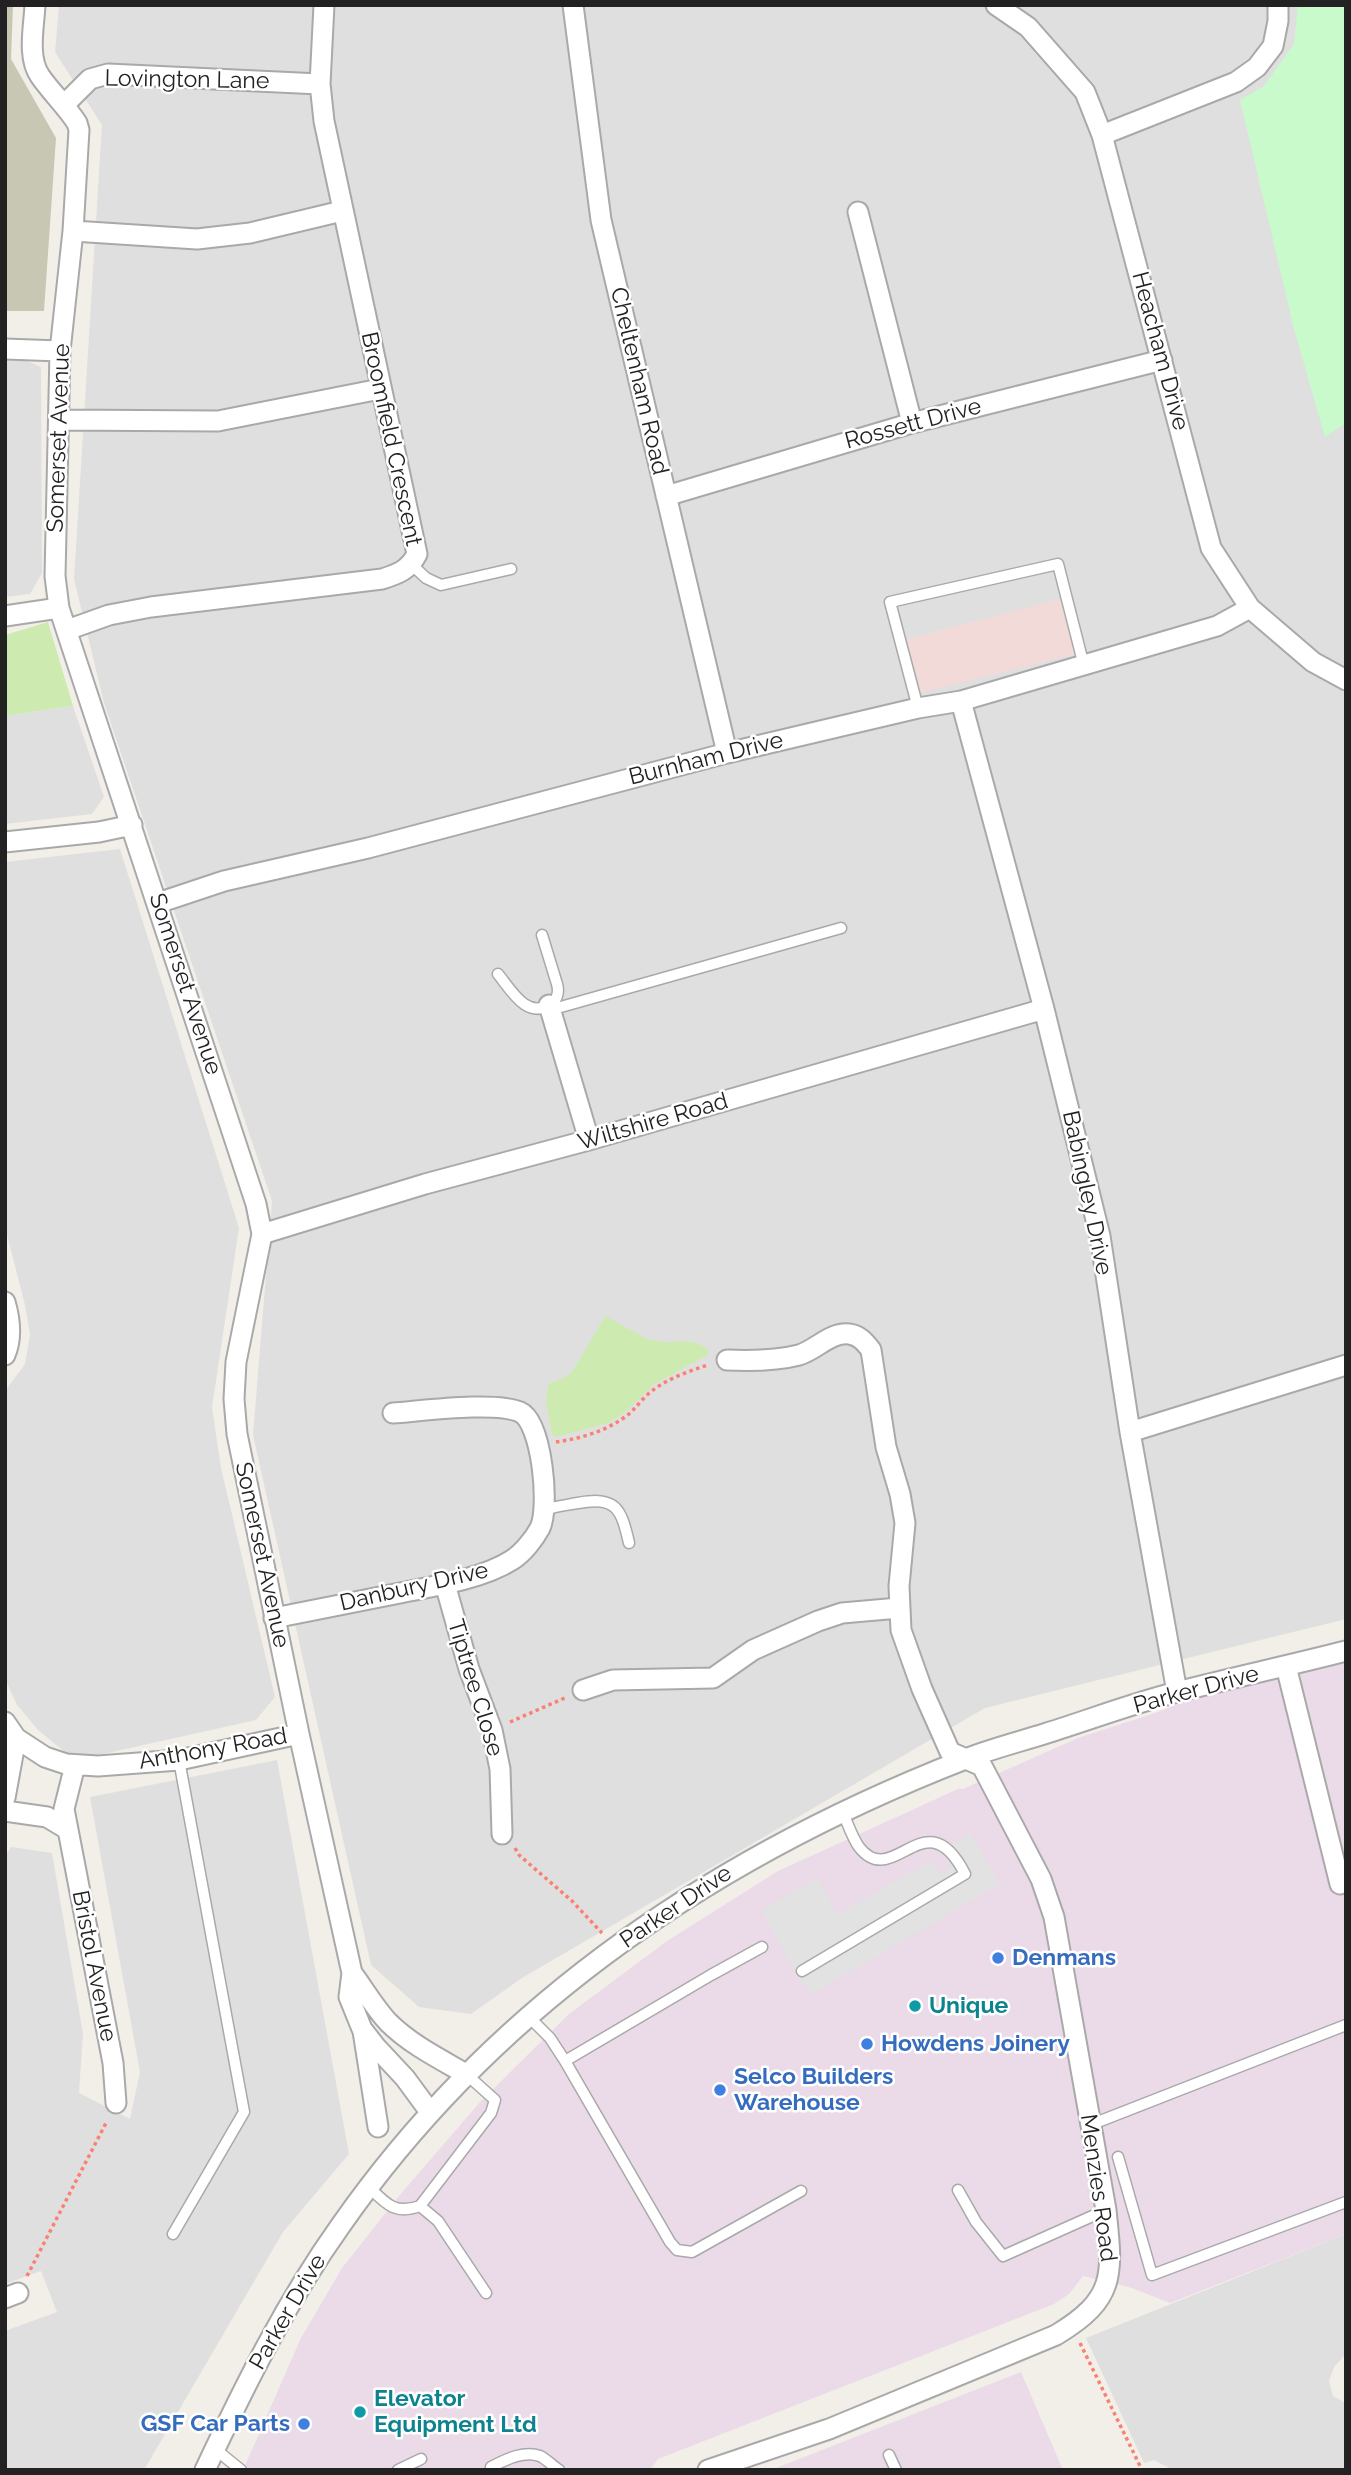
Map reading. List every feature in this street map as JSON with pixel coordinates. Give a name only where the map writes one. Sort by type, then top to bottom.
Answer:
[{"type":"street","name":"Somerset Avenue","points":[[35,5],[35,65],[78,123],[79,130],[73,231],[60,351],[55,576],[59,608],[247,1172],[262,1234],[236,1362],[234,1399],[237,1434],[274,1618],[352,1973],[349,1997],[362,2029],[378,2127]]},
{"type":"street","name":"Broomfield Crescent","points":[[67,630],[109,614],[151,607],[382,579],[400,573],[412,565],[417,554],[324,121],[320,84],[324,5]]},
{"type":"street","name":"Cheltenham Road","points":[[573,5],[601,220],[727,753]]},
{"type":"street","name":"Heacham Drive","points":[[996,5],[1028,27],[1085,92],[1102,135],[1211,548],[1250,608],[1312,662],[1346,680]]},
{"type":"street","points":[[1102,135],[1236,82],[1257,67],[1273,46],[1278,5]]},
{"type":"street","name":"Lovington Lane","points":[[65,104],[90,79],[108,74],[320,84]]},
{"type":"street","points":[[73,231],[197,239],[250,233],[342,211]]},
{"type":"street","points":[[858,212],[912,423]]},
{"type":"street","points":[[5,349],[60,351]]},
{"type":"street","name":"Rossett Drive","points":[[666,496],[912,423],[1162,359]]},
{"type":"street","points":[[59,420],[218,421],[380,389]]},
{"type":"street","points":[[5,616],[59,608]]},
{"type":"street","name":"Burnham Drive","points":[[158,903],[224,881],[368,848],[727,753],[918,708],[961,701],[1217,626],[1250,608]]},
{"type":"street","name":"Babingley Drive","points":[[961,701],[1044,1009],[1100,1236],[1130,1433],[1177,1692]]},
{"type":"street","points":[[5,842],[99,832],[132,825]]},
{"type":"street","points":[[549,1007],[589,1140]]},
{"type":"street","name":"Wiltshire Road","points":[[262,1234],[425,1184],[589,1140],[1044,1009]]},
{"type":"street","points":[[5,1303],[9,1316],[9,1346],[5,1355]]},
{"type":"street","name":"Menzies Road","points":[[708,2470],[829,2429],[1056,2335],[1086,2316],[1097,2303],[1108,2280],[1111,2257],[1106,2210],[1054,1917],[1041,1879],[982,1766],[950,1752],[922,1689],[901,1630],[899,1608],[905,1523],[900,1493],[884,1435],[871,1350],[864,1340],[851,1334],[835,1335],[797,1355],[764,1360],[727,1360]]},
{"type":"street","points":[[1130,1433],[1346,1365]]},
{"type":"street","name":"Danbury Drive","points":[[274,1618],[445,1584],[498,1567],[514,1558],[528,1545],[540,1527],[545,1510],[545,1491],[532,1424],[524,1414],[510,1409],[446,1409],[393,1413]]},
{"type":"street","name":"Tiptree Close","points":[[445,1584],[469,1669],[492,1730],[500,1769],[502,1834]]},
{"type":"street","points":[[583,1690],[614,1680],[713,1678],[753,1650],[818,1621],[842,1613],[899,1608]]},
{"type":"street","name":"Parker Drive","points":[[205,2470],[282,2317],[313,2265],[369,2187],[430,2112],[466,2074],[529,2017],[615,1947],[733,1868],[800,1831],[965,1759],[1177,1692],[1346,1651]]},
{"type":"street","points":[[1286,1666],[1340,1884]]},
{"type":"street","points":[[5,1798],[10,1730]]},
{"type":"street","name":"Anthony Road","points":[[10,1730],[45,1757],[66,1765],[98,1766],[179,1759],[299,1734]]},
{"type":"street","name":"Bristol Avenue","points":[[75,1765],[64,1809],[113,2063],[116,2103]]},
{"type":"street","points":[[5,1811],[47,1817],[67,1829]]},
{"type":"street","name":"Somerset Avenue","points":[[352,1973],[372,2003],[404,2036],[466,2074]]},
{"type":"street","name":"Somerset Avenue","points":[[362,2029],[405,2078],[430,2112]]},
{"type":"street","name":"Parker Drive","points":[[194,2470],[215,2449]]},
{"type":"lane","points":[[918,708],[890,602],[1058,564],[1084,666]]},
{"type":"lane","points":[[412,565],[426,578],[440,585],[511,569]]},
{"type":"lane","points":[[498,974],[521,1003],[528,1007],[549,1007],[841,928]]},
{"type":"lane","points":[[542,934],[558,991],[549,1007]]},
{"type":"lane","points":[[545,1510],[601,1500],[609,1502],[622,1518],[629,1543]]},
{"type":"lane","points":[[173,2234],[244,2112],[179,1759]]},
{"type":"lane","points":[[802,1971],[965,1874],[945,1846],[934,1841],[922,1842],[899,1856],[886,1859],[871,1857],[859,1847],[843,1813]]},
{"type":"lane","points":[[565,2061],[762,1947]]},
{"type":"lane","points":[[529,2017],[550,2038],[565,2061],[677,2250],[692,2252],[801,2191]]},
{"type":"lane","points":[[1090,2125],[1346,2025]]},
{"type":"lane","points":[[369,2187],[384,2202],[396,2209],[408,2210],[420,2206],[491,2113],[495,2100],[466,2074]]},
{"type":"lane","points":[[1118,2157],[1153,2275],[1346,2202]]},
{"type":"lane","points":[[958,2190],[976,2222],[1003,2256],[1106,2210]]},
{"type":"lane","points":[[420,2206],[438,2221],[486,2292]]},
{"type":"lane","points":[[215,2449],[242,2470]]},
{"type":"lane","points":[[491,2467],[510,2457],[523,2455],[540,2456],[559,2470]]},
{"type":"lane","points":[[889,2455],[896,2470]]},
{"type":"lane","points":[[398,2470],[421,2459]]},
{"type":"path","points":[[537,1445],[566,1441],[619,1422],[660,1385],[682,1374],[727,1360]]},
{"type":"path","points":[[492,1730],[583,1690]]},
{"type":"path","points":[[502,1834],[510,1838],[519,1855],[572,1901],[615,1947]]},
{"type":"path","points":[[12,2296],[116,2103]]},
{"type":"path","points":[[1080,2343],[1143,2470]]},
{"type":"shaded area","points":[[5,5],[13,5],[11,59],[56,138],[44,311],[5,311]]},
{"type":"shaded area","points":[[59,5],[1346,5],[1346,1619],[985,1708],[522,1978],[471,2014],[419,2007],[371,1965],[253,1435],[272,1201],[104,703],[74,579],[102,125],[55,52]]},
{"type":"shaded area","points":[[5,360],[27,361],[41,367],[42,573],[30,594],[5,597]]},
{"type":"shaded area","points":[[1060,599],[1075,654],[919,693],[907,639]]},
{"type":"shaded area","points":[[73,706],[104,797],[92,814],[5,824],[5,716]]},
{"type":"shaded area","points":[[120,849],[239,1228],[212,1407],[221,1468],[275,1697],[256,1720],[94,1756],[66,1753],[38,1730],[17,1705],[5,1679],[5,1391],[25,1364],[30,1334],[5,1227],[5,862]]},
{"type":"shaded area","points":[[1346,1662],[1346,2234],[1170,2303],[1129,2287],[1083,2276],[1069,2294],[1054,2304],[658,2459],[650,2470],[243,2470],[301,2338],[342,2268],[399,2196],[480,2102],[569,2014],[667,1941],[778,1871],[1078,1738],[1190,1699]]},
{"type":"shaded area","points":[[277,1760],[349,2154],[283,2232],[144,2470],[5,2470],[5,2331],[57,2312],[41,2271],[5,2284],[5,1856],[11,1847],[52,1853],[83,2034],[79,2093],[130,2119],[140,2072],[90,1797]]},
{"type":"shaded area","points":[[970,1833],[1000,1884],[810,1995],[761,1911],[817,1878],[838,1914],[932,1860],[942,1876],[950,1867],[939,1852]]},
{"type":"shaded area","points":[[1346,2234],[1346,2354],[1334,2367],[1329,2381],[1333,2396],[1346,2403],[1346,2470],[1173,2470],[1154,2460],[1144,2463],[1086,2338]]},
{"type":"shaded area","points":[[1021,2372],[1063,2470],[771,2470]]},
{"type":"green space","points":[[1298,5],[1343,5],[1346,8],[1346,423],[1325,437],[1294,329],[1240,100],[1263,87],[1294,44]]},
{"type":"green space","points":[[48,622],[73,706],[5,716],[5,635]]},
{"type":"green space","points":[[605,1316],[649,1340],[695,1343],[709,1351],[708,1355],[654,1384],[624,1413],[608,1423],[556,1437],[552,1434],[546,1402],[548,1384],[572,1372]]},
{"type":"place","name":"Denmans","points":[[998,1958]]},
{"type":"place","name":"Unique","points":[[915,2006]]},
{"type":"place","name":"Howdens Joinery","points":[[867,2044]]},
{"type":"place","name":"Selco Builders Warehouse","points":[[720,2090]]},
{"type":"place","name":"Elevator Equipment Ltd","points":[[360,2412]]},
{"type":"place","name":"GSF Car Parts","points":[[304,2424]]}]
